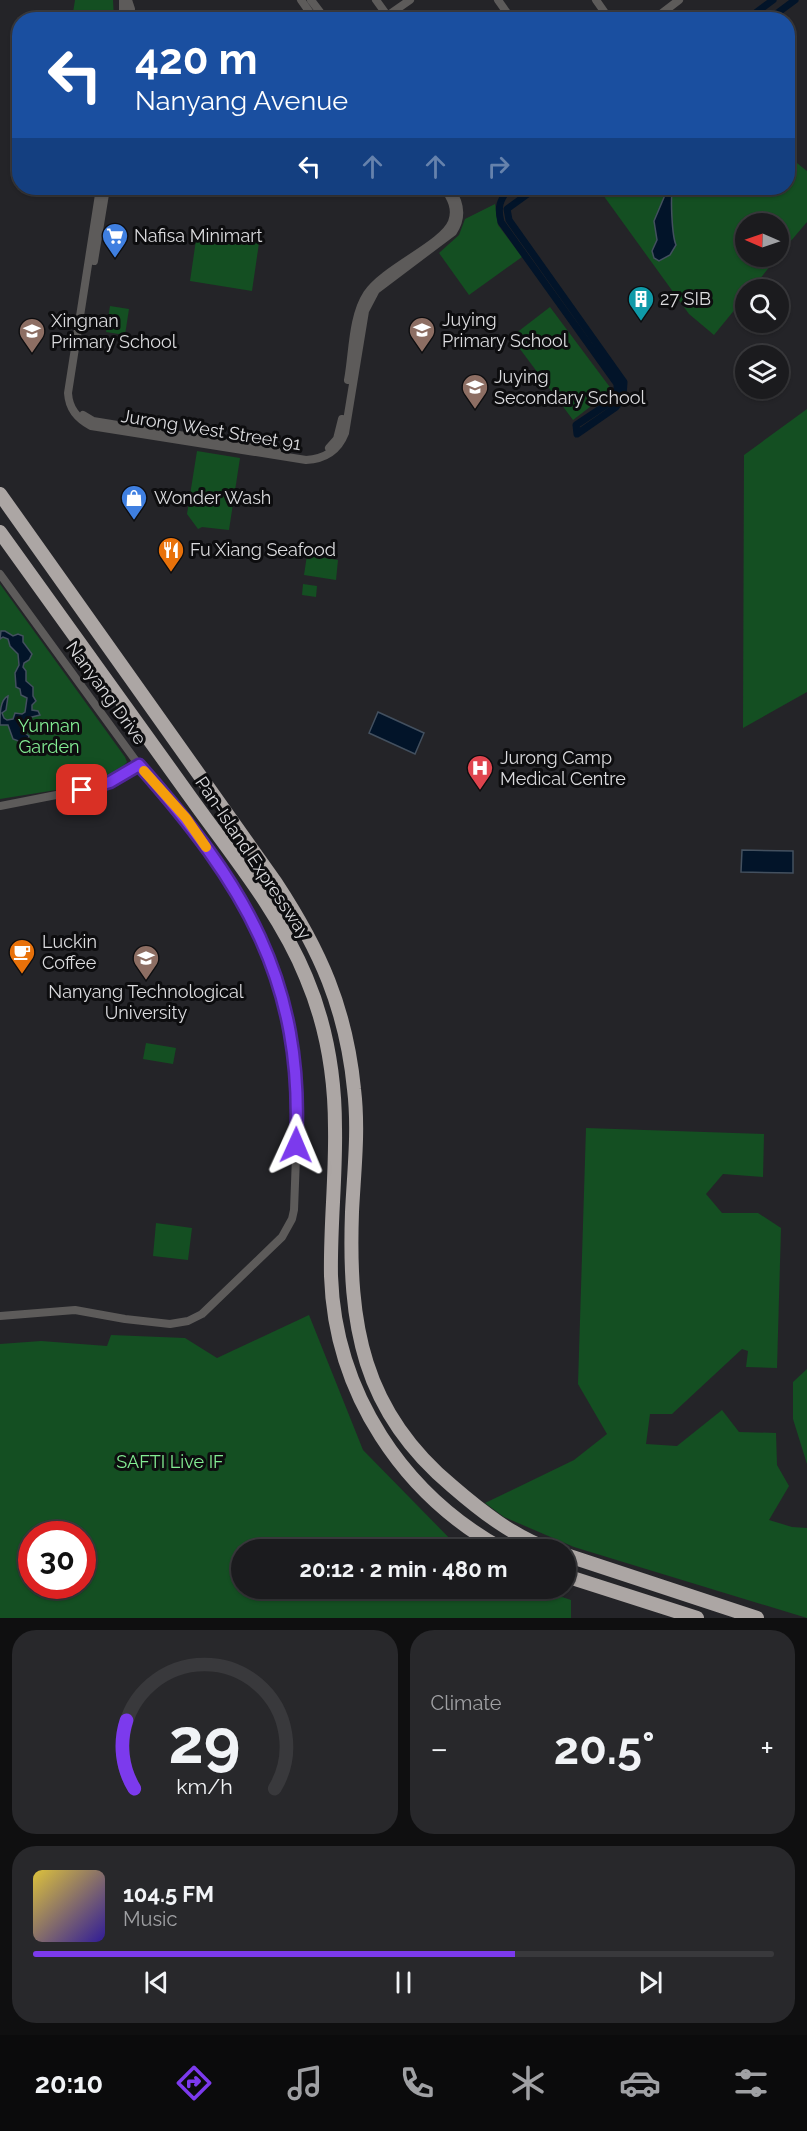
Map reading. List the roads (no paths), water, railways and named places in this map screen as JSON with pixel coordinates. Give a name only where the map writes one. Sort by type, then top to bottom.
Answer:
[{"type":"highway","name":"Pan-Island Expressway","points":[[0,495],[190,760],[301,922],[316,950],[338,1003],[349,1053],[356,1113],[351,1261],[355,1312],[362,1350],[382,1402],[404,1438],[433,1471],[482,1511],[526,1539]]},
{"type":"highway","name":"Pan-Island Expressway","points":[[0,532],[284,929],[294,949],[307,978],[320,1018],[333,1082],[336,1131],[331,1220],[332,1293],[340,1341],[348,1369],[377,1432],[404,1470],[447,1512],[486,1539]]},
{"type":"highway","points":[[576,1558],[757,1618]]},
{"type":"highway","points":[[576,1579],[697,1618]]},
{"type":"street","points":[[395,12],[410,0]]},
{"type":"street","points":[[663,12],[679,0]]},
{"type":"street","name":"Jurong West Street 91","points":[[99,195],[68,393],[69,404],[75,414],[91,426],[306,460],[317,459],[334,450],[345,433],[362,322],[369,300],[376,290],[458,226],[459,207],[453,195]]},
{"type":"street","name":"Jurong West Street 91","points":[[105,195],[72,392],[78,411],[93,421],[306,455],[324,452],[337,439],[358,315],[366,295],[379,280],[439,237],[452,223],[454,207],[449,195]]},
{"type":"street","name":"Nanyang Drive","points":[[0,574],[139,765],[186,818],[240,896],[260,934],[275,973],[287,1016],[293,1052],[297,1130],[292,1219],[282,1237],[202,1314],[188,1321],[164,1324],[75,1310],[0,1316]]},
{"type":"street","points":[[0,806],[102,786],[139,765]]},
{"type":"water","points":[[665,195],[672,195],[673,233],[676,245],[670,255],[659,261],[654,258],[652,251],[657,240],[654,221]]},
{"type":"water","points":[[1,631],[13,636],[18,634],[23,636],[23,642],[32,654],[23,667],[26,671],[26,681],[33,687],[33,696],[36,701],[32,705],[32,710],[38,711],[40,715],[28,718],[19,724],[23,732],[29,736],[27,741],[21,742],[13,739],[8,725],[0,725],[1,708],[5,698],[8,696],[6,710],[2,713],[7,720],[13,719],[15,713],[25,712],[27,698],[21,695],[20,689],[16,687],[15,673],[19,665],[18,654],[10,646],[8,639],[3,637],[0,639]]},
{"type":"water","points":[[378,712],[424,733],[415,754],[369,733]]},
{"type":"water","points":[[742,850],[793,851],[793,873],[741,872]]},
{"type":"waterway","points":[[757,12],[773,0]]},
{"type":"waterway","points":[[779,12],[795,0]]},
{"type":"waterway","points":[[504,195],[499,212],[501,222],[617,384],[617,394],[612,401],[576,425],[577,434],[616,407],[623,397],[624,382],[509,220],[507,209],[526,195]]},
{"type":"place","name":"Nafisa Minimart","points":[[115,259]]},
{"type":"place","name":"27 SIB","points":[[641,322]]},
{"type":"place","name":"Juying Primary School","points":[[422,353]]},
{"type":"place","name":"Xingnan Primary School","points":[[32,354]]},
{"type":"place","name":"Juying Secondary School","points":[[475,410]]},
{"type":"place","name":"Wonder Wash","points":[[134,521]]},
{"type":"place","name":"Fu Xiang Seafood","points":[[171,573]]},
{"type":"place","name":"Jurong Camp Medical Centre","points":[[480,791]]},
{"type":"place","name":"Luckin Coffee","points":[[22,975]]},
{"type":"place","name":"Nanyang Technological University","points":[[146,981]]},
{"type":"park label","name":"Yunnan Garden","points":[[49,736]]},
{"type":"park label","name":"SAFTI Live IF","points":[[170,1462]]}]
